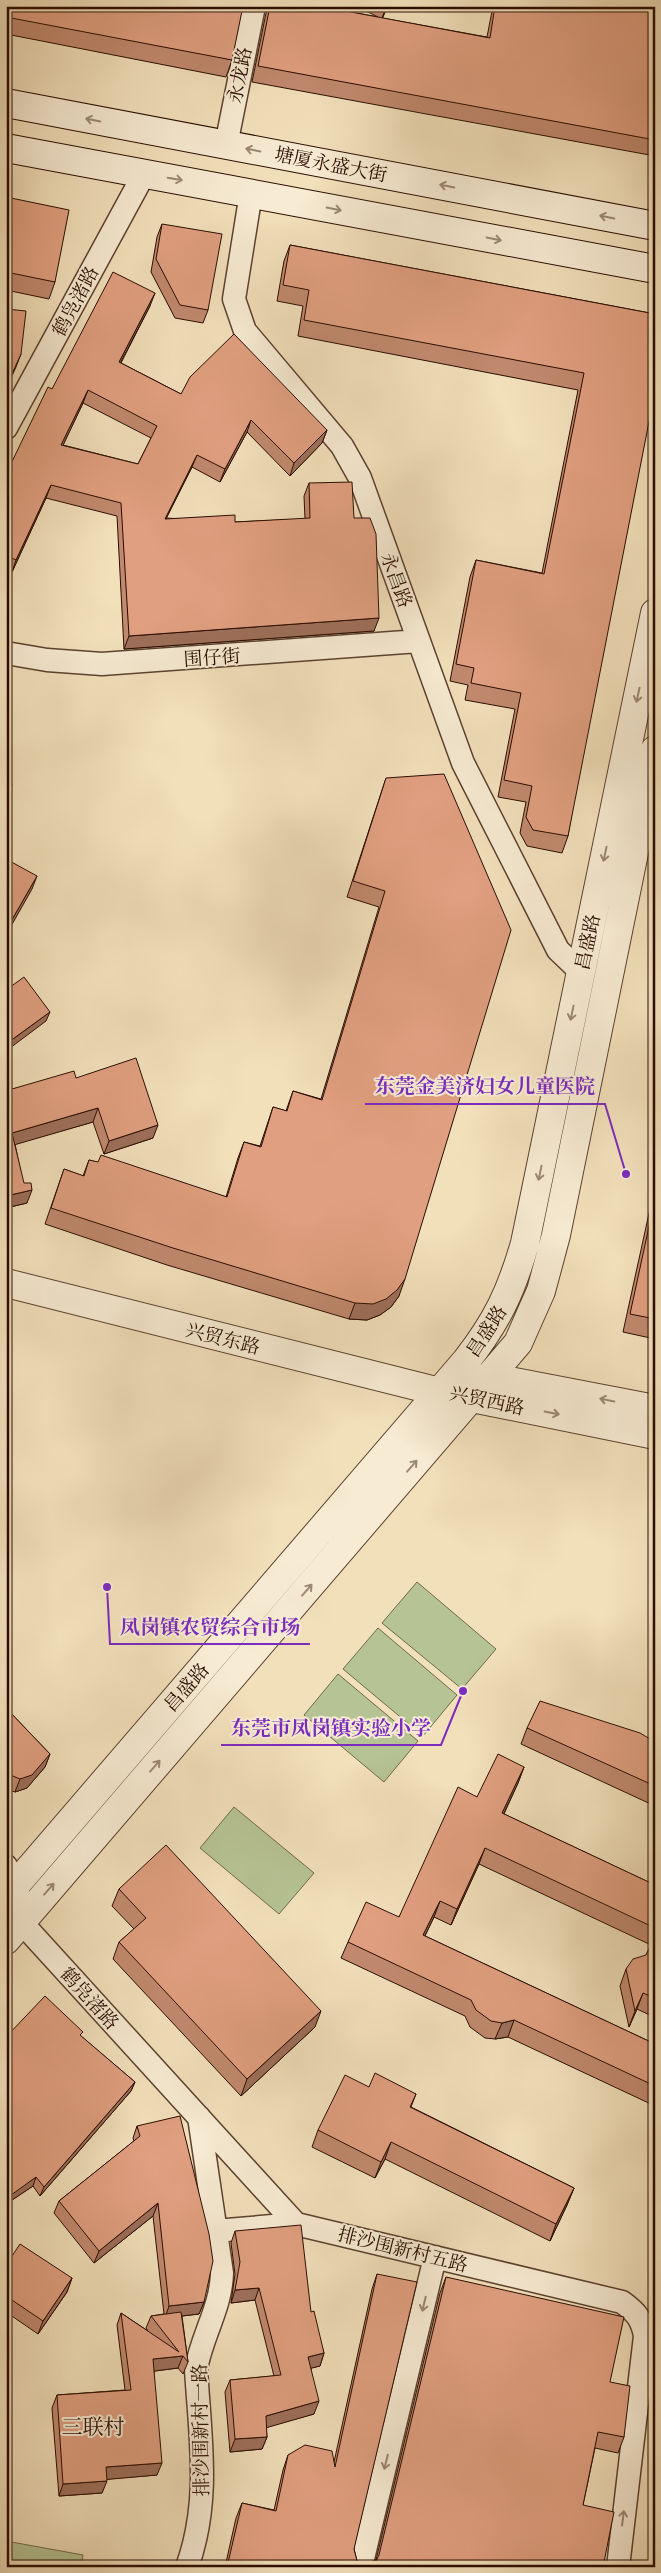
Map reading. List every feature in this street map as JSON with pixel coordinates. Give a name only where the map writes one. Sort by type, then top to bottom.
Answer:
[{"type":"street","name":"永龙路","points":[[226,145],[254,6]]},
{"type":"street","name":"塘厦永盛大街","points":[[6,103],[655,226]]},
{"type":"street","points":[[6,148],[655,269]]},
{"type":"street","name":"鹤凫渚路","points":[[6,428],[144,174]]},
{"type":"street","name":"永昌路","points":[[251,193],[234,299],[245,331],[342,446],[360,478],[463,763],[558,950],[581,972]]},
{"type":"street","name":"昌盛路","points":[[10,1882],[440,1392],[490,1331],[505,1303],[516,1276],[525,1243],[655,613]]},
{"type":"street","name":"围仔街","points":[[6,653],[47,660],[102,664],[419,641]]},
{"type":"street","name":"昌盛路","points":[[14,1931],[518,1343],[531,1317],[556,1235],[655,750]]},
{"type":"street","name":"兴贸东路","points":[[6,1283],[440,1392]]},
{"type":"street","name":"兴贸西路","points":[[440,1392],[489,1377],[655,1410]]},
{"type":"street","name":"兴贸西路","points":[[440,1392],[655,1435]]},
{"type":"street","points":[[10,1882],[14,1931]]},
{"type":"street","name":"鹤凫渚路","points":[[14,1931],[199,2117]]},
{"type":"street","points":[[199,2117],[296,2224]]},
{"type":"street","name":"排沙围新村一路","points":[[187,2567],[198,2532],[204,2497],[196,2369],[200,2349],[216,2312],[221,2292],[222,2273],[199,2117]]},
{"type":"street","name":"排沙围新村五路","points":[[216,2231],[296,2224],[622,2302],[634,2310],[643,2322],[645,2336],[618,2567]]},
{"type":"street","points":[[361,2567],[436,2257]]},
{"type":"green space","points":[[417,1582],[496,1649],[462,1689],[382,1623]]},
{"type":"green space","points":[[378,1628],[457,1695],[423,1736],[343,1669]]},
{"type":"green space","points":[[338,1674],[418,1741],[384,1782],[304,1715]]},
{"type":"green space","points":[[234,1807],[314,1873],[279,1914],[200,1848]]},
{"type":"green space","points":[[6,2541],[83,2555],[81,2567],[6,2567]]},
{"type":"building","points":[[6,6],[243,6],[232,60],[6,17]]},
{"type":"building","points":[[270,6],[319,6],[490,38],[495,6],[655,6],[655,140],[258,66]]},
{"type":"building","points":[[6,197],[69,210],[55,282],[6,272]]},
{"type":"building","points":[[162,224],[222,234],[208,310],[180,305],[156,259]]},
{"type":"building","points":[[290,245],[655,314],[655,391],[568,836],[533,830],[526,817],[532,786],[504,780],[521,693],[471,683],[474,668],[456,664],[476,560],[544,574],[584,373],[304,320],[309,290],[283,285]]},
{"type":"building","points":[[113,272],[155,293],[119,362],[181,394],[190,377],[234,334],[327,430],[294,463],[251,420],[225,469],[197,455],[165,519],[235,515],[235,522],[310,518],[309,483],[352,482],[354,518],[370,518],[376,534],[379,618],[129,636],[121,503],[51,485],[16,560],[6,555],[6,474],[48,387],[52,389]],"holes":[[[88,390],[157,426],[138,464],[61,445]]]},
{"type":"building","points":[[6,309],[26,311],[21,354],[6,387]]},
{"type":"building","points":[[6,763],[12,785],[6,787]]},
{"type":"building","points":[[444,774],[511,930],[405,1279],[397,1290],[386,1299],[373,1304],[355,1303],[173,1248],[51,1208],[64,1169],[84,1176],[89,1160],[98,1162],[101,1155],[227,1197],[244,1142],[261,1147],[273,1107],[287,1111],[293,1091],[322,1100],[385,891],[353,881],[386,778]]},
{"type":"building","points":[[6,859],[37,876],[6,930]]},
{"type":"building","points":[[24,977],[50,1012],[6,1044],[6,990]]},
{"type":"building","points":[[136,1058],[158,1125],[109,1141],[98,1108],[12,1133],[24,1183],[31,1183],[32,1190],[6,1196],[6,1071],[12,1089],[74,1071],[76,1078]]},
{"type":"building","points":[[655,1199],[655,1319],[630,1314]]},
{"type":"building","points":[[540,1701],[640,1733],[655,1742],[655,1786],[527,1728]]},
{"type":"building","points":[[6,1708],[50,1754],[32,1775],[20,1779],[6,1773]]},
{"type":"building","points":[[498,1754],[524,1767],[502,1813],[655,1885],[655,1928],[485,1848],[457,1909],[440,1901],[423,1935],[655,2044],[655,2086],[514,2020],[502,2023],[491,2021],[476,2010],[471,2000],[348,1942],[366,1902],[399,1917],[458,1787],[477,1797]]},
{"type":"building","points":[[166,1845],[321,2011],[247,2079],[119,1942],[146,1918],[119,1889]]},
{"type":"building","points":[[655,1937],[655,1998],[643,1993],[635,2011],[626,1969],[633,1959],[646,1955]]},
{"type":"building","points":[[45,1996],[83,2032],[80,2035],[135,2082],[44,2187],[36,2177],[6,2197],[6,2037]]},
{"type":"building","points":[[375,2073],[416,2094],[410,2107],[574,2188],[556,2224],[391,2142],[381,2162],[318,2130],[345,2075],[369,2087]]},
{"type":"building","points":[[180,2116],[209,2234],[213,2261],[204,2302],[169,2306],[158,2203],[99,2251],[59,2201],[140,2136],[137,2126]]},
{"type":"building","points":[[301,2225],[311,2312],[314,2311],[324,2353],[308,2357],[319,2401],[266,2416],[267,2437],[235,2439],[230,2380],[281,2375],[259,2288],[235,2290],[240,2262],[235,2231]]},
{"type":"building","points":[[20,2244],[72,2278],[43,2321],[6,2296],[6,2265]]},
{"type":"building","points":[[377,2274],[417,2282],[354,2549],[357,2561],[364,2564],[376,2561],[379,2555],[446,2277],[624,2317],[610,2382],[630,2386],[624,2437],[598,2432],[583,2505],[614,2512],[603,2567],[227,2567],[242,2503],[276,2511],[288,2455],[305,2445],[332,2451],[335,2467]]},
{"type":"building","points":[[181,2312],[188,2362],[183,2356],[153,2359],[162,2463],[106,2467],[107,2481],[63,2484],[57,2395],[131,2390],[121,2313],[179,2352],[151,2316]]},
{"type":"place","name":"东莞金美济妇女儿童医院","points":[[626,1174]]},
{"type":"place","name":"凤岗镇农贸综合市场","points":[[107,1587]]},
{"type":"place","name":"东莞市凤岗镇实验小学","points":[[463,1691]]},
{"type":"district","name":"三联村","points":[[93,2427]]}]
